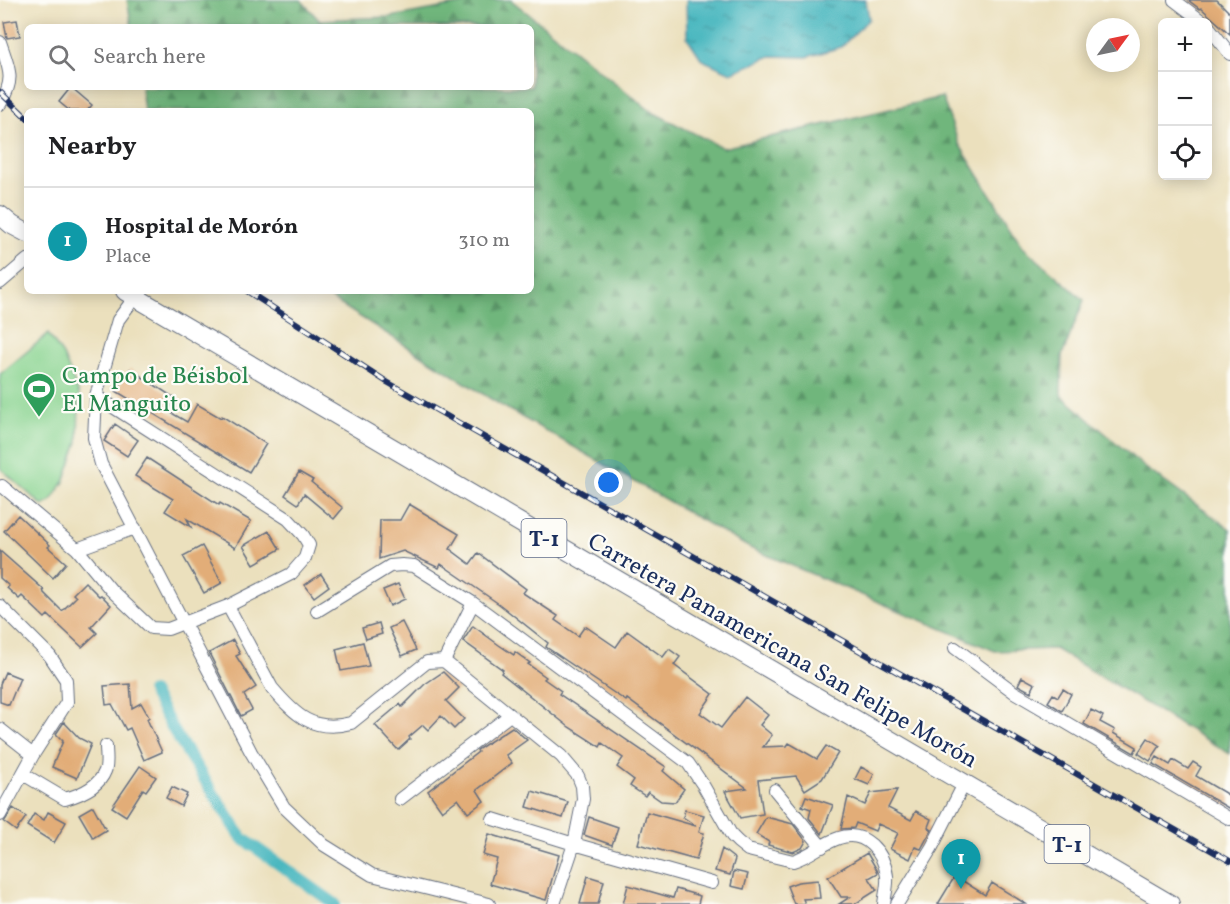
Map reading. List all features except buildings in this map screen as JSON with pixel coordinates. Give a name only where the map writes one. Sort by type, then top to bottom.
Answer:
[{"type":"main road","points":[[0,215],[24,231]]},
{"type":"main road","name":"Carretera Panamericana San Felipe Morón","points":[[130,294],[1170,904]]},
{"type":"street","points":[[1174,0],[1198,18]]},
{"type":"street","points":[[1212,31],[1230,54]]},
{"type":"street","points":[[0,42],[11,75],[5,96],[0,104]]},
{"type":"street","points":[[0,283],[24,263]]},
{"type":"street","points":[[130,294],[118,320],[96,396],[94,438],[101,464],[250,752],[284,807],[324,845],[372,875],[489,904]]},
{"type":"street","points":[[0,487],[2,486],[18,498],[77,549],[111,590],[151,628],[168,629],[228,606],[291,574],[305,558],[309,545],[288,519],[96,396]]},
{"type":"street","points":[[77,549],[135,528]]},
{"type":"street","points":[[317,611],[390,566],[414,566],[473,603],[688,763],[732,836],[748,850],[793,861],[840,837],[857,836],[866,839],[885,865],[887,879],[884,904]]},
{"type":"street","points":[[444,661],[473,603]]},
{"type":"street","points":[[0,606],[51,656],[66,680],[67,702],[33,755],[0,815]]},
{"type":"street","points":[[228,606],[272,688],[296,715],[315,724],[335,727],[351,723],[428,662],[444,661],[561,756],[578,776],[583,799],[574,844],[554,904]]},
{"type":"street","points":[[955,648],[1014,692],[1230,819]]},
{"type":"street","points":[[400,799],[510,715]]},
{"type":"street","points":[[0,729],[33,755]]},
{"type":"street","points":[[23,774],[65,799],[81,794],[98,782],[106,770],[106,746]]},
{"type":"street","points":[[897,904],[932,847],[964,784]]},
{"type":"street","points":[[776,790],[822,847]]},
{"type":"street","points":[[493,819],[712,884]]},
{"type":"green space","points":[[127,0],[301,0],[319,20],[390,17],[485,0],[511,0],[652,112],[723,148],[942,97],[959,144],[1024,248],[1084,300],[1062,356],[1061,395],[1143,466],[1230,529],[1230,754],[1055,649],[995,651],[750,548],[499,404],[324,294],[534,294],[534,108],[144,108],[141,90],[534,90],[534,24],[131,24]]},
{"type":"green space","name":"Campo de Béisbol El Manguito","points":[[48,334],[63,355],[79,394],[78,442],[64,482],[50,502],[43,506],[0,468],[0,374]]},
{"type":"water","points":[[686,0],[866,0],[869,19],[841,47],[807,57],[771,56],[731,73],[702,60],[687,37]]},
{"type":"waterway","points":[[152,692],[178,738],[242,838],[335,904]]},
{"type":"railway","points":[[0,92],[24,115]]},
{"type":"railway","points":[[252,294],[387,382],[1230,861]]},
{"type":"place","name":"Campo de Béisbol El Manguito","points":[[39,418]]},
{"type":"place","name":"Hospital de Morón","points":[[961,889]]}]
